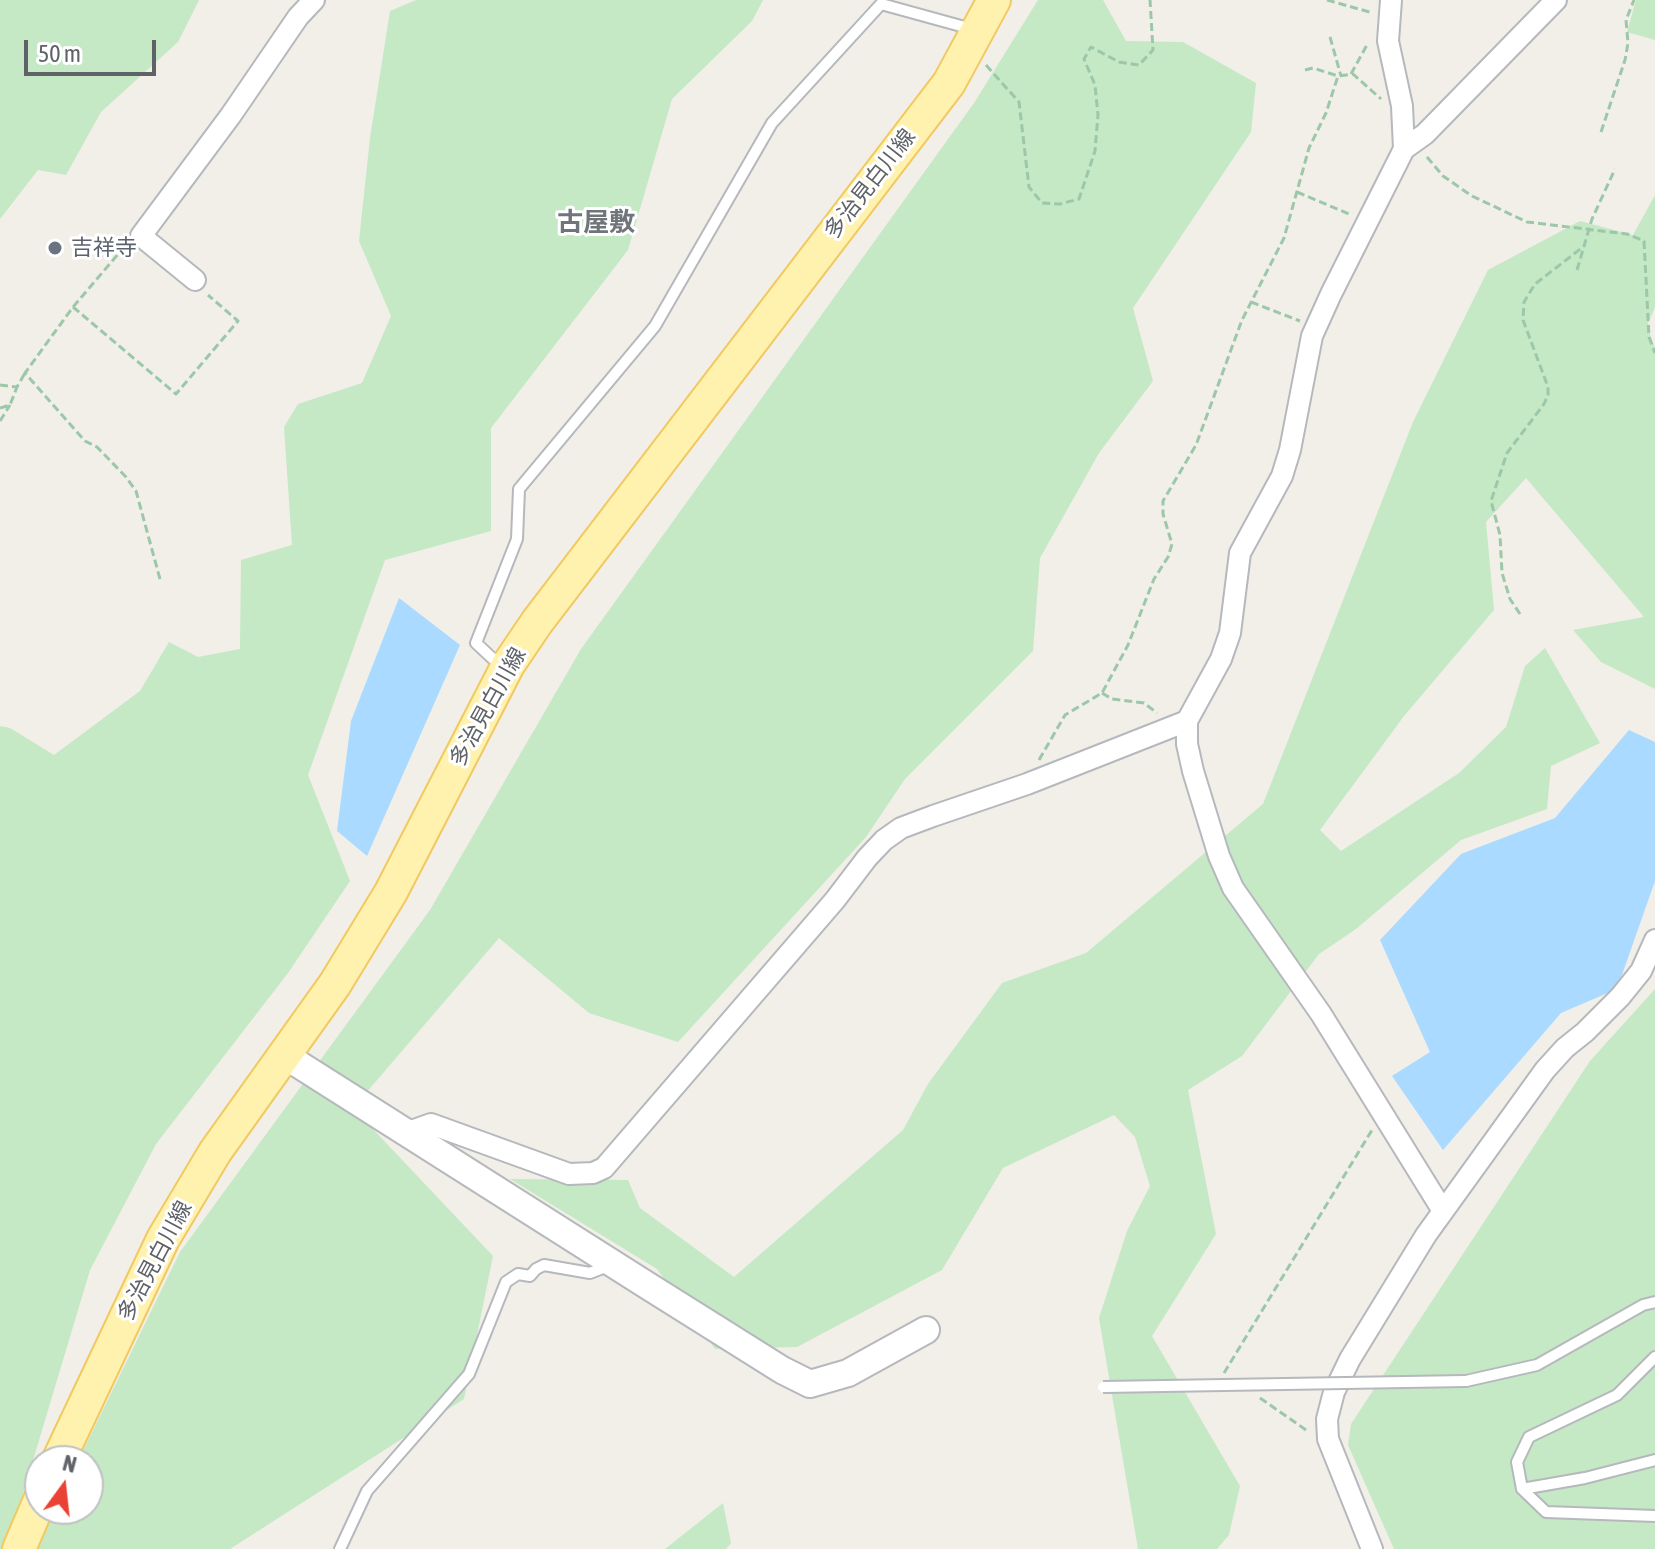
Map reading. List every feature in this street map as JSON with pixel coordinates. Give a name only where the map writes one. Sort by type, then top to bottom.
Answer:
[{"type":"main road","name":"多治見白川線","points":[[66,1445],[163,1239],[215,1152],[335,984],[391,892],[508,665],[537,622],[949,83],[994,0]]},
{"type":"main road","points":[[19,1549],[29,1525]]},
{"type":"street","points":[[195,280],[141,236],[231,115],[239,99],[298,17],[314,0]]},
{"type":"street","points":[[406,1133],[431,1124],[569,1174],[593,1173],[604,1168],[884,840],[901,828],[1027,784],[1179,724],[1221,659],[1230,633],[1240,553],[1282,476],[1316,327],[1367,222],[1410,145],[1556,0]]},
{"type":"street","points":[[1389,8],[1388,41],[1410,145]]},
{"type":"street","points":[[1179,724],[1219,856],[1233,888],[1321,1014],[1443,1211]]},
{"type":"street","points":[[1372,1549],[1328,1439],[1327,1419],[1334,1392],[1403,1270],[1443,1211],[1545,1070],[1620,997],[1641,971],[1655,940]]},
{"type":"street","points":[[284,1055],[612,1264],[782,1370],[810,1384],[848,1373],[926,1330]]},
{"type":"lane","points":[[508,665],[492,658],[476,643],[517,539],[519,489],[655,326],[772,123],[881,4],[973,39]]},
{"type":"lane","points":[[340,1549],[367,1491],[469,1374],[506,1282],[518,1274],[530,1276],[544,1265],[590,1273],[612,1264]]},
{"type":"lane","points":[[1103,1387],[1466,1381],[1537,1365],[1643,1305],[1655,1302]]},
{"type":"lane","points":[[1655,1357],[1617,1395],[1529,1437],[1517,1462],[1522,1489],[1546,1512],[1655,1516]]},
{"type":"lane","points":[[1522,1489],[1585,1478],[1655,1460]]},
{"type":"path","points":[[973,39],[1019,102],[1029,187],[1042,203],[1060,204],[1079,199],[1095,151],[1098,115],[1095,85],[1084,59],[1091,47],[1119,62],[1139,65],[1153,50],[1150,0]]},
{"type":"path","points":[[1327,0],[1389,8],[1351,74]]},
{"type":"path","points":[[1601,132],[1625,60],[1628,43],[1626,20],[1634,0]]},
{"type":"path","points":[[1027,784],[1065,715],[1102,693],[1122,656],[1154,579],[1168,557],[1172,544],[1163,514],[1163,501],[1196,445],[1251,302],[1284,238],[1309,148],[1339,76],[1330,37]]},
{"type":"path","points":[[1305,70],[1313,68],[1339,76],[1351,74],[1402,114]]},
{"type":"path","points":[[1410,145],[1443,176],[1472,196],[1527,222],[1627,234],[1644,241],[1649,337],[1655,353]]},
{"type":"path","points":[[1577,270],[1588,230],[1615,169]]},
{"type":"path","points":[[1297,192],[1367,222]]},
{"type":"path","points":[[0,421],[25,373],[73,307],[130,240],[141,236]]},
{"type":"path","points":[[1520,614],[1510,599],[1502,573],[1500,535],[1491,501],[1507,453],[1548,395],[1548,387],[1523,320],[1525,295],[1583,247]]},
{"type":"path","points":[[73,307],[176,394],[238,321],[195,280]]},
{"type":"path","points":[[1251,302],[1316,327]]},
{"type":"path","points":[[25,373],[85,441],[97,447],[136,491],[160,579]]},
{"type":"path","points":[[0,385],[17,387]]},
{"type":"path","points":[[0,408],[10,405]]},
{"type":"path","points":[[1102,693],[1112,699],[1144,703],[1179,724]]},
{"type":"path","points":[[1224,1373],[1382,1113]]},
{"type":"path","points":[[1250,1391],[1315,1436],[1328,1439]]},
{"type":"green space","points":[[0,0],[199,0],[178,42],[101,112],[66,175],[38,170],[0,219]]},
{"type":"green space","points":[[416,0],[763,0],[752,21],[672,99],[628,250],[491,428],[491,531],[385,560],[308,775],[350,881],[288,973],[156,1144],[90,1270],[38,1445],[24,1445],[24,1490],[7,1547],[0,1549],[0,726],[10,728],[54,755],[140,691],[169,642],[198,657],[240,649],[241,560],[292,545],[284,427],[298,404],[362,383],[391,316],[359,241],[370,138],[390,11]]},
{"type":"green space","points":[[1038,0],[1103,0],[1126,41],[1183,42],[1256,83],[1251,132],[1133,308],[1153,381],[1099,453],[1040,558],[1033,651],[905,779],[866,837],[678,1042],[589,1013],[499,938],[353,1108],[493,1256],[464,1399],[230,1549],[36,1549],[47,1525],[104,1525],[104,1445],[86,1445],[180,1252],[430,910],[581,649],[974,103]]},
{"type":"green space","points":[[1636,0],[1655,0],[1655,40],[1627,32]]},
{"type":"green space","points":[[1655,195],[1655,307],[1647,326],[1655,348],[1655,689],[1601,662],[1573,630],[1644,617],[1526,478],[1486,522],[1494,610],[1404,716],[1320,830],[1341,851],[1459,773],[1506,727],[1525,666],[1545,648],[1600,743],[1551,766],[1547,809],[1461,840],[1356,929],[1319,954],[1242,1056],[1188,1090],[1216,1234],[1152,1336],[1240,1486],[1229,1535],[1217,1549],[1138,1549],[1099,1318],[1127,1231],[1150,1186],[1135,1137],[1114,1115],[1003,1168],[942,1270],[797,1347],[715,1349],[657,1269],[510,1179],[628,1180],[640,1208],[734,1277],[903,1130],[928,1084],[1002,983],[1086,953],[1263,804],[1413,422],[1488,270],[1580,221],[1633,235]]},
{"type":"green space","points":[[1655,989],[1655,1549],[1394,1549],[1348,1445],[1351,1424],[1590,1061]]},
{"type":"green space","points":[[723,1503],[731,1543],[726,1549],[665,1549]]},
{"type":"water","points":[[399,598],[460,645],[367,856],[337,831],[351,721]]},
{"type":"water","points":[[1629,730],[1655,742],[1655,881],[1617,989],[1561,1013],[1443,1150],[1392,1076],[1430,1052],[1380,940],[1461,854],[1555,818]]},
{"type":"place","name":"吉祥寺","points":[[55,248]]},
{"type":"district","name":"古屋敷","points":[[596,223]]}]
